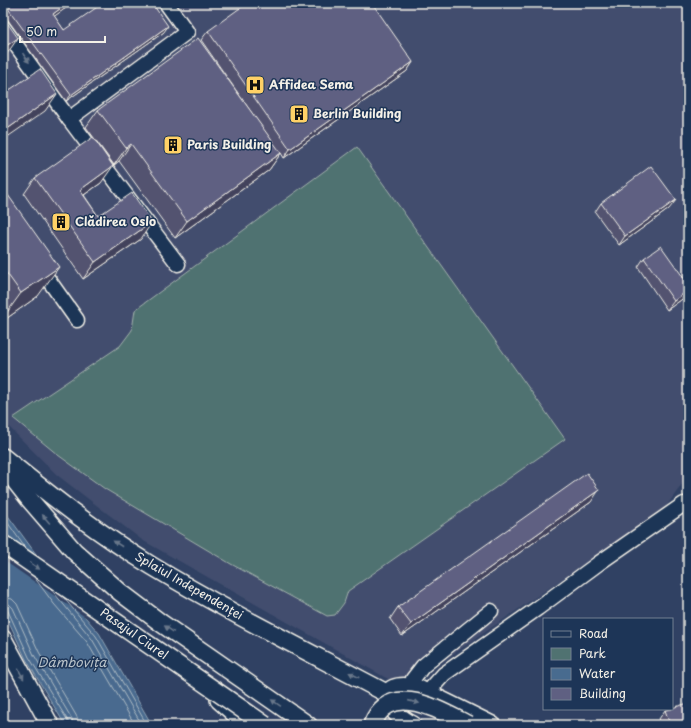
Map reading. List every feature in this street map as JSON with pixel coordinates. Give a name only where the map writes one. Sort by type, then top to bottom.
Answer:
[{"type":"main road","name":"Splaiul Independenței","points":[[3,458],[82,519],[151,565],[196,592],[388,694]]},
{"type":"main road","name":"Pasajul Ciurel","points":[[3,465],[49,523],[74,551],[102,577],[161,624],[308,725]]},
{"type":"main road","name":"Pasajul Ciurel","points":[[3,544],[265,725]]},
{"type":"main road","points":[[3,639],[50,725]]},
{"type":"main road","points":[[195,676],[202,686],[233,712],[242,725]]},
{"type":"main road","points":[[412,725],[393,711],[388,703],[388,694],[391,690],[398,687],[411,687],[428,692],[492,725]]},
{"type":"main road","points":[[372,725],[381,710],[394,702],[402,700],[411,700],[433,707],[469,725]]},
{"type":"main road","points":[[446,725],[450,722],[458,708]]},
{"type":"lane","points":[[69,119],[187,32],[166,3]]},
{"type":"lane","points":[[3,27],[69,119],[178,264]]},
{"type":"lane","points":[[29,252],[77,320]]},
{"type":"lane","points":[[57,276],[77,320]]},
{"type":"lane","points":[[43,286],[77,320]]},
{"type":"lane","points":[[428,692],[444,674],[538,608],[598,563],[684,504],[688,504]]},
{"type":"lane","points":[[411,687],[412,679],[424,666],[491,611]]},
{"type":"shaded area","points":[[3,3],[688,3],[688,476],[665,508],[404,688],[142,540],[57,475],[3,421]]},
{"type":"green space","points":[[357,147],[565,439],[348,591],[344,603],[335,615],[327,616],[231,564],[105,489],[58,455],[13,418],[120,346],[132,330],[135,310]]},
{"type":"water","name":"Dâmbovița","points":[[3,509],[66,595],[99,633],[152,725],[65,725],[26,659],[3,609]]},
{"type":"pier","points":[[3,534],[42,560],[91,621],[3,560]]},
{"type":"building","points":[[4,3],[68,3],[53,14],[64,30],[103,3],[152,3],[168,26],[71,95]]},
{"type":"building","name":"Berlin Building","points":[[247,3],[372,3],[413,62],[290,149],[208,31]]},
{"type":"building","points":[[3,17],[18,38],[3,48]]},
{"type":"building","name":"Paris Building","points":[[198,38],[281,153],[187,221],[131,144],[126,148],[98,110]]},
{"type":"building","points":[[40,69],[57,94],[3,132],[3,90],[5,93]]},
{"type":"building","points":[[93,137],[113,166],[80,190],[98,216],[132,193],[152,222],[95,262],[35,178]]},
{"type":"building","points":[[651,166],[676,200],[625,236],[601,203]]},
{"type":"building","points":[[3,188],[59,267],[21,293],[3,268]]},
{"type":"building","points":[[661,246],[688,284],[688,290],[674,301],[644,258]]},
{"type":"building","points":[[587,473],[599,490],[411,624],[398,607]]},
{"type":"building","points":[[688,703],[688,725],[670,725],[665,710],[673,710],[673,708]]},
{"type":"place","name":"Affidea Sema","points":[[255,85]]},
{"type":"place","name":"Berlin Building","points":[[299,114]]},
{"type":"place","name":"Paris Building","points":[[173,145]]},
{"type":"place","name":"Clădirea Oslo","points":[[61,222]]}]
